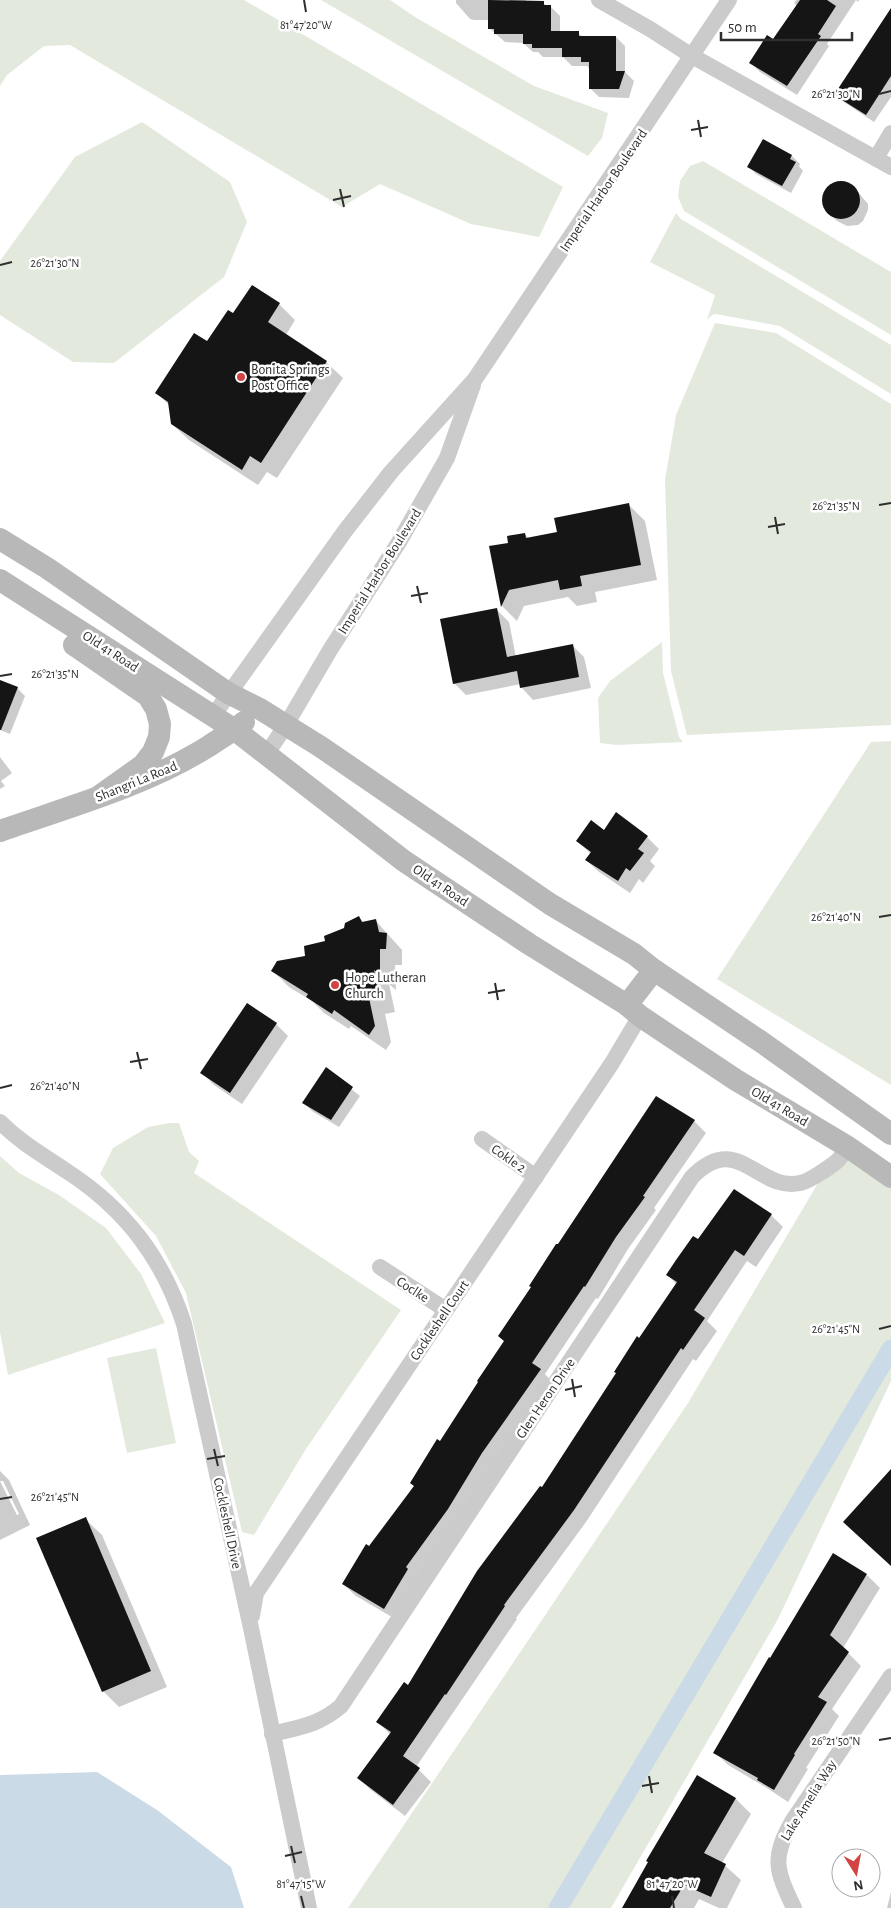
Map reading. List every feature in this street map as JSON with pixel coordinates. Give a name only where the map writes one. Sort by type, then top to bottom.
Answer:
[{"type":"street","points":[[599,0],[692,56],[891,167]]},
{"type":"street","name":"Imperial Harbor Boulevard","points":[[213,716],[345,531],[391,472],[476,379],[729,0]]},
{"type":"street","points":[[876,158],[891,133]]},
{"type":"street","name":"Imperial Harbor Boulevard","points":[[266,755],[399,542],[447,458],[476,379]]},
{"type":"street","points":[[0,539],[47,568],[228,693],[260,708],[362,774],[550,904],[634,954],[654,970],[760,1041],[891,1134]]},
{"type":"street","name":"Old 41 Road","points":[[0,580],[235,730],[404,861],[736,1080],[848,1147],[891,1176]]},
{"type":"street","points":[[0,598],[148,696],[156,709],[160,726],[159,736],[153,752],[143,765],[98,797]]},
{"type":"street","name":"Shangri La Road","points":[[0,831],[142,782],[187,760],[235,730],[260,708]]},
{"type":"street","points":[[634,1011],[654,970]]},
{"type":"street","name":"Cockleshell Court","points":[[251,1628],[256,1593],[612,1063],[634,1011]]},
{"type":"street","name":"Cockleshell Drive","points":[[0,1122],[28,1147],[69,1172],[115,1209],[137,1233],[154,1256],[170,1286],[184,1324],[251,1628],[309,1908]]},
{"type":"street","name":"Cokle 2","points":[[482,1139],[536,1177]]},
{"type":"street","name":"Glen Heron Drive","points":[[272,1734],[310,1725],[328,1717],[341,1706],[692,1177],[703,1166],[718,1160],[732,1160],[741,1162],[768,1177],[782,1182],[798,1184],[810,1180],[836,1162],[848,1147]]},
{"type":"street","name":"Coclke","points":[[380,1267],[446,1310]]},
{"type":"street","name":"Lake Amelia Way","points":[[794,1908],[782,1883],[778,1861],[782,1839],[891,1676]]},
{"type":"shaded area","points":[[0,0],[244,0],[563,187],[539,237],[471,224],[380,184],[342,207],[70,45],[44,46],[7,75],[0,86]]},
{"type":"shaded area","points":[[321,0],[390,0],[415,17],[534,86],[608,113],[602,138],[588,156]]},
{"type":"shaded area","points":[[142,122],[230,182],[247,222],[224,277],[114,363],[73,362],[0,315],[0,261],[75,157]]},
{"type":"shaded area","points":[[703,161],[891,272],[891,335],[684,211],[678,197],[680,181],[690,166]]},
{"type":"shaded area","points":[[676,213],[681,219],[891,345],[891,394],[780,326],[716,314],[707,320],[715,295],[650,262]]},
{"type":"shaded area","points":[[715,323],[776,333],[891,404],[891,725],[687,735],[671,671],[665,480],[676,415]]},
{"type":"shaded area","points":[[662,642],[663,673],[679,737],[683,742],[617,745],[600,743],[598,698],[610,681]]},
{"type":"shaded area","points":[[891,741],[891,1085],[717,979],[871,742]]},
{"type":"shaded area","points":[[179,1123],[189,1152],[199,1161],[194,1173],[401,1310],[306,1449],[254,1535],[242,1532],[186,1293],[156,1236],[100,1174],[113,1148],[148,1127]]},
{"type":"shaded area","points":[[837,1151],[891,1188],[891,1381],[778,1619],[611,1908],[348,1908],[688,1403]]},
{"type":"shaded area","points":[[0,1156],[19,1173],[59,1195],[106,1228],[141,1274],[165,1323],[8,1375],[0,1332]]},
{"type":"shaded area","points":[[156,1348],[176,1443],[127,1453],[107,1358]]},
{"type":"water","points":[[97,1772],[157,1810],[231,1867],[244,1908],[0,1908],[0,1775]]},
{"type":"building","points":[[488,0],[544,1],[544,5],[551,5],[551,31],[579,31],[579,36],[616,36],[616,71],[625,71],[619,89],[589,89],[589,62],[581,62],[581,57],[562,57],[562,48],[532,48],[532,44],[523,44],[523,34],[494,34],[494,29],[488,29]]},
{"type":"building","points":[[800,0],[827,0],[836,6],[818,34],[821,36],[787,86],[749,63],[767,35],[773,39]]},
{"type":"building","points":[[891,8],[891,76],[866,115],[834,95]]},
{"type":"building","points":[[763,139],[792,155],[790,159],[796,162],[782,186],[747,167]]},
{"type":"building","points":[[841,181],[855,186],[860,200],[855,214],[841,219],[827,214],[822,200],[827,186]]},
{"type":"building","name":"Bonita Springs Post Office","points":[[252,285],[280,303],[268,322],[327,361],[261,463],[250,456],[242,470],[171,424],[168,402],[155,393],[194,333],[207,341],[228,310],[233,313]]},
{"type":"building","points":[[629,503],[641,565],[580,576],[582,586],[560,590],[558,580],[509,590],[501,607],[489,546],[508,543],[507,536],[525,533],[526,538],[557,532],[554,518]]},
{"type":"building","points":[[497,608],[507,657],[573,644],[579,677],[520,688],[517,671],[453,684],[440,619]]},
{"type":"building","points":[[0,680],[18,687],[1,730],[0,730]]},
{"type":"building","points":[[616,812],[648,836],[638,849],[644,853],[630,871],[626,868],[618,881],[585,860],[591,852],[576,841],[591,820],[604,830]]},
{"type":"building","name":"Hope Lutheran Church","points":[[359,916],[362,922],[376,919],[379,932],[387,933],[386,949],[380,949],[380,975],[374,970],[379,996],[369,998],[375,1026],[369,1035],[334,1010],[332,1014],[306,997],[308,994],[271,971],[277,961],[305,956],[304,946],[325,941],[324,936],[344,928],[345,923]]},
{"type":"building","points":[[247,1003],[277,1023],[230,1093],[200,1073]]},
{"type":"building","points":[[326,1067],[353,1087],[331,1120],[302,1103]]},
{"type":"building","points":[[656,1096],[695,1120],[643,1196],[645,1197],[616,1237],[585,1287],[532,1363],[541,1369],[482,1453],[448,1509],[406,1567],[408,1569],[384,1609],[342,1584],[366,1544],[369,1546],[414,1486],[410,1483],[437,1439],[440,1441],[504,1341],[498,1336],[531,1287],[529,1286]]},
{"type":"building","points":[[734,1189],[772,1214],[744,1256],[735,1250],[694,1310],[705,1318],[683,1350],[681,1348],[574,1510],[504,1605],[446,1695],[403,1756],[420,1768],[393,1805],[357,1778],[391,1732],[376,1722],[404,1682],[408,1685],[477,1571],[540,1486],[542,1487],[616,1373],[614,1372],[637,1336],[639,1338],[677,1282],[666,1275],[676,1260],[693,1236],[698,1239]]},
{"type":"building","points":[[891,1469],[891,1566],[843,1522]]},
{"type":"building","points":[[86,1517],[151,1671],[102,1692],[36,1538]]},
{"type":"building","points":[[833,1553],[867,1574],[830,1635],[849,1652],[818,1697],[827,1702],[774,1790],[757,1780],[758,1778],[713,1753]]},
{"type":"building","points":[[697,1775],[736,1798],[704,1853],[726,1864],[711,1897],[684,1885],[670,1908],[622,1908],[648,1862],[646,1861]]},
{"type":"waterway","points":[[558,1908],[891,1349]]},
{"type":"place","name":"Bonita Springs Post Office","points":[[241,377]]},
{"type":"place","name":"Hope Lutheran Church","points":[[335,985]]}]
